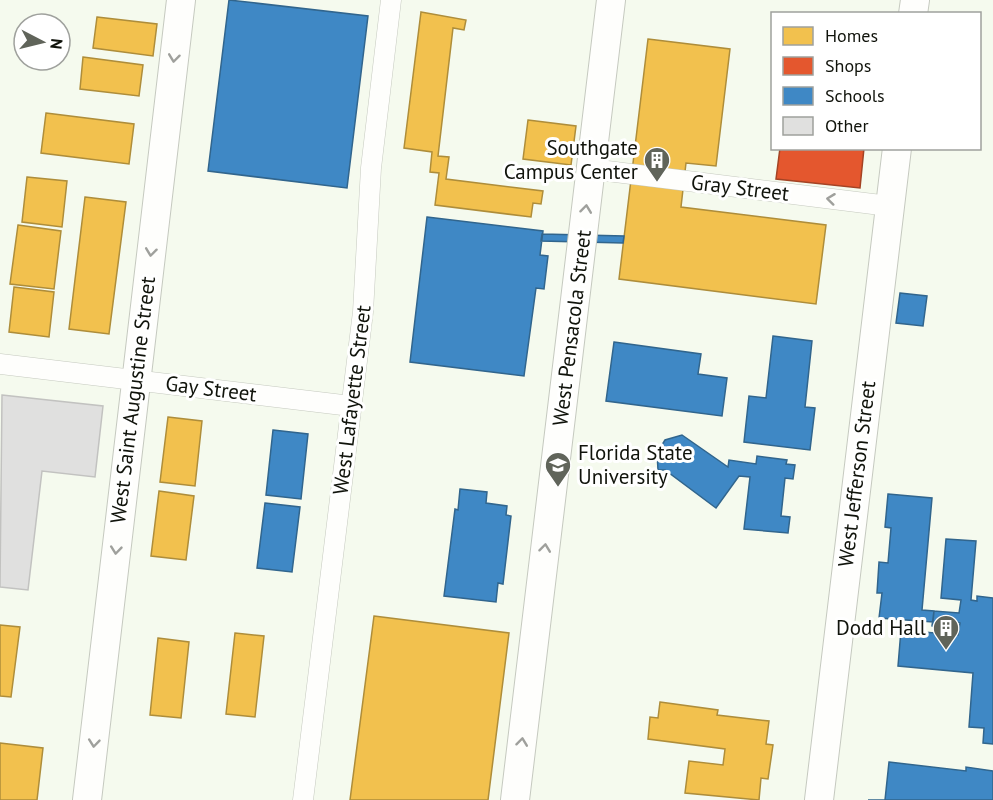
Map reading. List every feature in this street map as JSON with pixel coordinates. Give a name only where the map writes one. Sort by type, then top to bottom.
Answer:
[{"type":"main road","name":"West Saint Augustine Street","points":[[87,800],[181,0]]},
{"type":"main road","name":"West Pensacola Street","points":[[515,800],[611,0]]},
{"type":"main road","name":"West Jefferson Street","points":[[819,800],[897,150]]},
{"type":"street","name":"West Lafayette Street","points":[[303,800],[363,312],[371,168],[391,0]]},
{"type":"street","name":"Gray Street","points":[[591,169],[890,206]]},
{"type":"street","name":"Gay Street","points":[[0,364],[351,406]]},
{"type":"building: Homes","points":[[421,12],[466,20],[464,30],[453,28],[438,156],[449,157],[446,179],[543,191],[541,204],[533,203],[531,217],[435,205],[439,173],[430,172],[432,152],[404,148]]},
{"type":"building: Homes","points":[[97,17],[157,24],[153,56],[93,48]]},
{"type":"building: Homes","name":"Southgate Campus Center","points":[[648,39],[730,49],[716,166],[686,163],[681,207],[826,225],[816,304],[619,279]]},
{"type":"building: Homes","points":[[83,57],[143,65],[139,96],[80,89]]},
{"type":"building: Homes","points":[[46,113],[134,124],[129,164],[41,153]]},
{"type":"building: Homes","points":[[528,120],[576,126],[571,165],[523,159]]},
{"type":"building: Homes","points":[[27,177],[67,181],[62,227],[22,222]]},
{"type":"building: Homes","points":[[85,197],[126,202],[109,334],[69,329]]},
{"type":"building: Homes","points":[[18,225],[61,231],[54,289],[10,284]]},
{"type":"building: Homes","points":[[14,287],[54,292],[49,337],[9,332]]},
{"type":"building: Homes","points":[[168,417],[202,421],[195,486],[160,482]]},
{"type":"building: Homes","points":[[159,491],[194,496],[186,560],[151,556]]},
{"type":"building: Homes","points":[[374,616],[509,633],[488,800],[350,800]]},
{"type":"building: Homes","points":[[0,625],[20,627],[11,697],[0,696]]},
{"type":"building: Homes","points":[[235,633],[264,636],[255,717],[226,714]]},
{"type":"building: Homes","points":[[158,638],[189,642],[181,718],[150,715]]},
{"type":"building: Homes","points":[[660,702],[718,710],[717,715],[769,721],[766,744],[773,745],[768,779],[761,778],[759,800],[685,793],[689,761],[723,765],[725,749],[648,739],[650,717],[658,718]]},
{"type":"building: Homes","points":[[0,743],[43,748],[37,800],[0,800]]},
{"type":"building: Shops","points":[[780,150],[864,150],[860,188],[776,179]]},
{"type":"building: Schools","points":[[229,0],[368,16],[347,188],[208,171]]},
{"type":"building: Schools","points":[[427,217],[543,231],[540,255],[548,256],[544,289],[536,288],[524,376],[410,362]]},
{"type":"building: Schools","points":[[542,234],[624,236],[623,243],[541,241]]},
{"type":"building: Schools","points":[[900,293],[927,296],[923,326],[896,323]]},
{"type":"building: Schools","points":[[773,336],[812,341],[805,407],[815,408],[810,450],[744,442],[749,396],[766,398]]},
{"type":"building: Schools","points":[[614,342],[701,354],[698,374],[727,378],[722,416],[606,401]]},
{"type":"building: Schools","points":[[273,430],[308,434],[301,499],[266,495]]},
{"type":"building: Schools","points":[[682,435],[728,467],[729,460],[756,464],[757,456],[787,460],[786,464],[795,465],[793,479],[785,478],[781,516],[790,517],[788,533],[744,529],[750,477],[739,476],[716,508],[665,470],[658,470],[657,453],[665,440]]},
{"type":"building: Schools","points":[[460,489],[487,492],[486,503],[507,506],[506,515],[511,516],[503,584],[498,583],[496,602],[444,596],[455,509],[458,510]]},
{"type":"building: Schools","points":[[888,494],[932,498],[922,610],[934,611],[933,622],[879,618],[882,593],[877,593],[879,562],[888,563],[891,528],[885,527]]},
{"type":"building: Schools","points":[[265,503],[300,507],[292,572],[257,568]]},
{"type":"building: Schools","name":"Dodd Hall","points":[[946,539],[976,541],[971,600],[977,601],[977,596],[993,598],[993,744],[983,743],[984,728],[969,727],[973,673],[898,666],[901,630],[958,635],[960,623],[957,622],[956,630],[932,626],[934,611],[959,613],[961,600],[941,598]]},
{"type":"building: Schools","points":[[889,762],[966,771],[966,767],[993,771],[993,800],[885,800]]},
{"type":"building: Other","points":[[2,395],[103,406],[95,477],[42,471],[28,590],[0,587]]},
{"type":"place","name":"Southgate Campus Center","points":[[657,183]]},
{"type":"place","name":"Florida State University","points":[[558,488]]},
{"type":"place","name":"Dodd Hall","points":[[946,651]]}]
